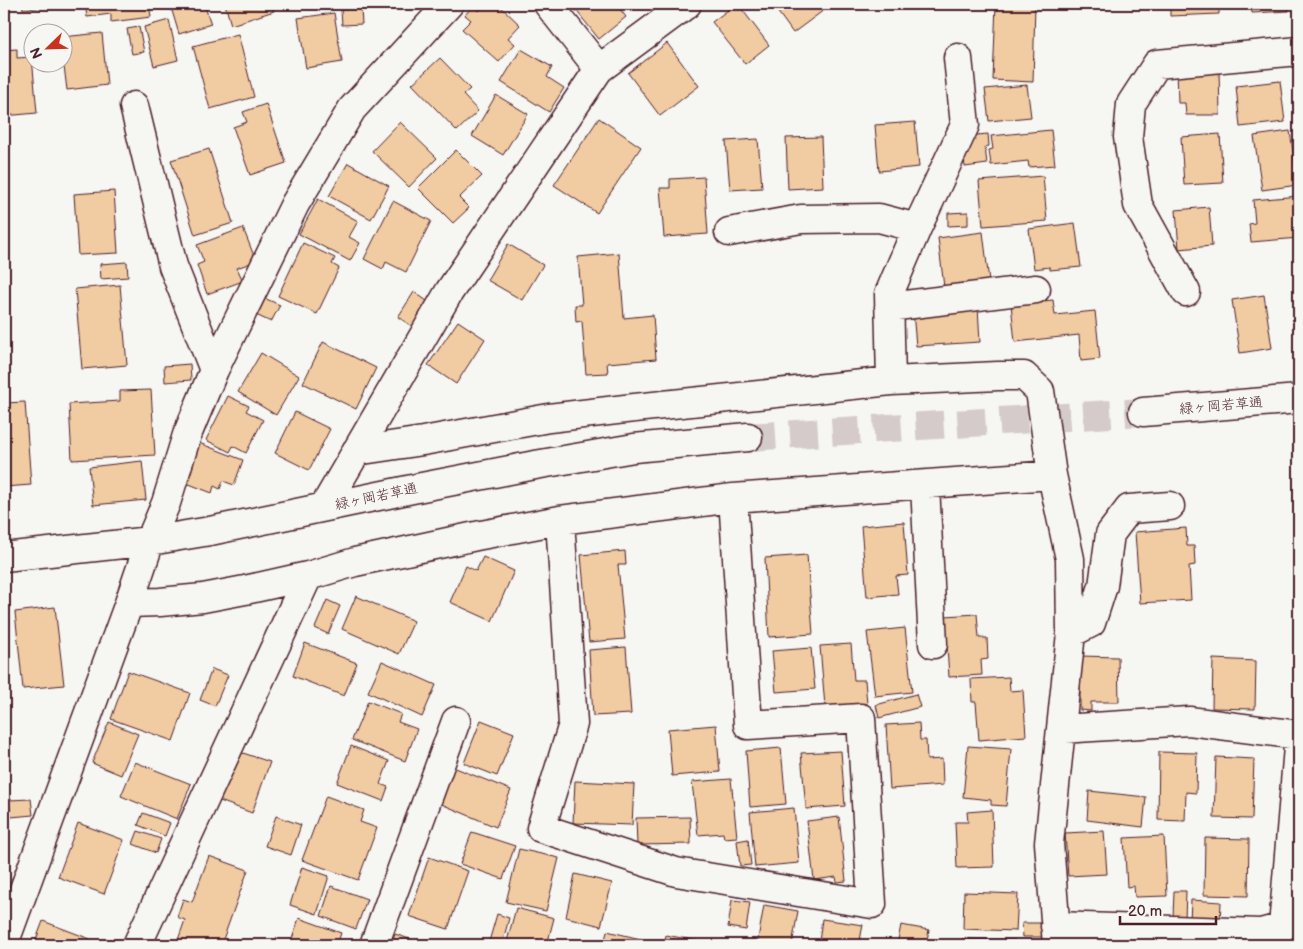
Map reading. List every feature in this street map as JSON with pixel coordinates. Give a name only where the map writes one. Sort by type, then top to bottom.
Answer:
[{"type":"street","points":[[4,944],[150,541],[166,503],[187,436],[214,370],[296,204],[352,109],[449,4]]},
{"type":"street","points":[[548,4],[599,69]]},
{"type":"street","points":[[324,507],[449,292],[599,69],[687,4]]},
{"type":"street","points":[[1186,292],[1138,205],[1128,137],[1131,104],[1157,64],[1299,51]]},
{"type":"street","points":[[891,381],[889,294],[917,228],[965,125],[958,58]]},
{"type":"street","points":[[134,106],[173,266],[214,370]]},
{"type":"street","points":[[729,232],[801,219],[879,218],[917,228]]},
{"type":"street","points":[[889,307],[1036,289]]},
{"type":"street","points":[[356,451],[549,418],[625,408],[891,381],[1024,376],[1040,391],[1052,475],[1070,559],[1071,633],[1049,843],[1056,936],[1261,933],[1283,927],[1299,735],[1189,721],[1061,729]]},
{"type":"street","name":"緑ヶ岡若草通","points":[[1143,412],[1299,399]]},
{"type":"street","name":"緑ヶ岡若草通","points":[[4,557],[150,541],[210,531],[535,465],[625,449],[748,437]]},
{"type":"street","points":[[129,603],[203,598],[245,590],[308,576],[356,562],[560,520],[733,498],[1052,475]]},
{"type":"street","points":[[925,485],[933,644]]},
{"type":"street","points":[[560,520],[573,724],[541,828],[676,872],[872,904],[861,718],[748,725],[733,498]]},
{"type":"street","points":[[1071,633],[1091,623],[1103,586],[1110,534],[1129,509],[1170,506]]},
{"type":"street","points":[[137,945],[308,576]]},
{"type":"street","points":[[374,945],[456,721]]},
{"type":"building","points":[[22,4],[56,4],[56,6],[23,9]]},
{"type":"building","points":[[85,4],[149,4],[151,17],[111,22],[111,14],[87,17]]},
{"type":"building","points":[[170,4],[204,4],[211,24],[179,34]]},
{"type":"building","points":[[225,4],[272,4],[274,11],[231,25]]},
{"type":"building","points":[[486,4],[498,4],[520,25],[508,38],[515,44],[499,62],[462,29],[471,20],[465,15],[473,6],[479,11]]},
{"type":"building","points":[[571,4],[616,4],[626,17],[599,39]]},
{"type":"building","points":[[738,4],[769,45],[745,64],[712,22]]},
{"type":"building","points":[[772,4],[819,4],[824,10],[793,33]]},
{"type":"building","points":[[996,4],[1035,4],[1033,82],[993,80]]},
{"type":"building","points":[[1170,4],[1219,4],[1219,14],[1170,16]]},
{"type":"building","points":[[1251,4],[1288,4],[1289,11],[1252,13]]},
{"type":"building","points":[[361,9],[362,24],[342,25],[341,10]]},
{"type":"building","points":[[334,13],[342,62],[306,68],[298,18]]},
{"type":"building","points":[[169,20],[178,60],[154,66],[144,27]]},
{"type":"building","points":[[139,27],[144,52],[132,54],[127,29]]},
{"type":"building","points":[[102,33],[107,85],[67,90],[65,72],[72,72],[72,36]]},
{"type":"building","points":[[238,34],[254,97],[210,109],[193,46]]},
{"type":"building","points":[[667,43],[699,86],[660,116],[628,73]]},
{"type":"building","points":[[17,49],[17,58],[22,58],[22,72],[33,72],[37,113],[4,116],[4,50]]},
{"type":"building","points":[[521,49],[552,67],[547,77],[564,88],[549,112],[501,82]]},
{"type":"building","points":[[440,58],[470,89],[463,95],[478,111],[457,131],[412,84]]},
{"type":"building","points":[[1177,69],[1219,69],[1220,115],[1186,115],[1185,103],[1178,103]]},
{"type":"building","points":[[1280,81],[1285,122],[1240,127],[1236,86]]},
{"type":"building","points":[[1027,85],[1031,117],[989,121],[985,89]]},
{"type":"building","points":[[496,95],[528,114],[503,155],[472,136]]},
{"type":"building","points":[[266,104],[286,163],[250,175],[233,127],[247,122],[243,112]]},
{"type":"building","points":[[599,118],[641,147],[597,213],[554,185]]},
{"type":"building","points":[[400,122],[437,158],[409,187],[372,151]]},
{"type":"building","points":[[915,122],[919,167],[879,171],[875,125]]},
{"type":"building","points":[[1051,130],[1055,165],[1029,167],[1028,161],[991,165],[989,150],[993,149],[991,136]]},
{"type":"building","points":[[1290,131],[1298,185],[1262,190],[1254,136]]},
{"type":"building","points":[[988,134],[989,146],[985,147],[987,164],[965,167],[963,151],[966,136]]},
{"type":"building","points":[[1220,134],[1223,183],[1184,185],[1181,137]]},
{"type":"building","points":[[821,137],[823,187],[788,189],[786,138]]},
{"type":"building","points":[[758,139],[762,188],[730,190],[726,141]]},
{"type":"building","points":[[209,149],[233,223],[195,235],[171,160]]},
{"type":"building","points":[[456,150],[482,176],[459,198],[469,208],[453,223],[418,188]]},
{"type":"building","points":[[348,163],[389,186],[371,219],[329,196]]},
{"type":"building","points":[[1043,176],[1047,221],[983,226],[979,181]]},
{"type":"building","points":[[704,177],[708,234],[664,237],[660,188],[670,188],[670,179]]},
{"type":"building","points":[[114,191],[118,253],[78,255],[74,194]]},
{"type":"building","points":[[1299,196],[1299,238],[1251,242],[1249,224],[1255,223],[1253,200]]},
{"type":"building","points":[[318,199],[358,221],[349,237],[360,243],[350,261],[299,234]]},
{"type":"building","points":[[393,201],[431,221],[406,272],[386,262],[383,269],[364,259]]},
{"type":"building","points":[[1209,207],[1212,246],[1179,249],[1176,210]]},
{"type":"building","points":[[968,212],[968,225],[948,226],[948,213]]},
{"type":"building","points":[[1075,223],[1081,267],[1050,270],[1050,267],[1034,269],[1029,229]]},
{"type":"building","points":[[243,228],[256,261],[237,268],[243,281],[207,294],[197,265],[204,262],[197,245]]},
{"type":"building","points":[[983,232],[989,281],[944,287],[938,238]]},
{"type":"building","points":[[303,243],[335,258],[332,264],[339,268],[317,314],[278,296]]},
{"type":"building","points":[[508,244],[543,265],[522,300],[487,280]]},
{"type":"building","points":[[619,253],[624,318],[653,315],[656,359],[607,363],[608,373],[586,374],[582,321],[576,322],[575,305],[582,305],[578,257]]},
{"type":"building","points":[[127,262],[128,277],[101,279],[100,264]]},
{"type":"building","points":[[120,285],[127,365],[82,369],[75,289]]},
{"type":"building","points":[[414,292],[430,303],[413,327],[398,317]]},
{"type":"building","points":[[1264,295],[1272,348],[1240,353],[1232,300]]},
{"type":"building","points":[[264,298],[280,305],[271,322],[256,315]]},
{"type":"building","points":[[1053,300],[1055,315],[1095,311],[1100,359],[1081,361],[1079,335],[1015,342],[1011,304]]},
{"type":"building","points":[[978,307],[980,342],[916,346],[913,312]]},
{"type":"building","points":[[458,321],[485,339],[456,384],[428,365]]},
{"type":"building","points":[[323,342],[376,368],[356,409],[303,383]]},
{"type":"building","points":[[261,353],[299,376],[276,415],[238,392]]},
{"type":"building","points":[[190,364],[191,380],[165,382],[164,366]]},
{"type":"building","points":[[151,390],[155,455],[72,460],[69,404],[120,401],[120,391]]},
{"type":"building","points":[[228,396],[249,406],[246,411],[263,420],[246,453],[233,446],[230,452],[206,440]]},
{"type":"building","points":[[25,402],[31,485],[4,487],[4,403]]},
{"type":"building","points":[[295,412],[330,429],[309,470],[275,453]]},
{"type":"building","points":[[199,443],[243,460],[234,485],[223,481],[220,489],[214,486],[212,493],[184,482]]},
{"type":"building","points":[[142,461],[146,500],[93,505],[89,467]]},
{"type":"building","points":[[904,522],[908,575],[896,576],[898,594],[867,597],[861,526]]},
{"type":"building","points":[[1186,528],[1187,546],[1194,546],[1195,565],[1189,566],[1191,600],[1140,603],[1135,532]]},
{"type":"building","points":[[625,551],[626,565],[618,565],[625,639],[589,642],[581,555]]},
{"type":"building","points":[[807,555],[813,634],[769,637],[765,558]]},
{"type":"building","points":[[483,557],[514,571],[492,621],[450,602],[466,566],[476,571]]},
{"type":"building","points":[[356,596],[414,621],[399,654],[342,629]]},
{"type":"building","points":[[327,600],[340,606],[328,634],[315,628]]},
{"type":"building","points":[[55,607],[64,685],[23,689],[15,612]]},
{"type":"building","points":[[977,614],[979,638],[987,638],[988,659],[981,660],[982,675],[949,677],[945,616]]},
{"type":"building","points":[[905,628],[912,692],[875,696],[867,632]]},
{"type":"building","points":[[305,643],[357,663],[344,696],[293,676]]},
{"type":"building","points":[[851,644],[854,680],[865,680],[867,704],[825,707],[820,646]]},
{"type":"building","points":[[626,647],[631,714],[593,716],[589,650]]},
{"type":"building","points":[[811,648],[815,689],[776,692],[772,651]]},
{"type":"building","points":[[1080,656],[1118,657],[1119,702],[1091,702],[1091,711],[1080,710]]},
{"type":"building","points":[[1213,659],[1256,661],[1255,709],[1212,708]]},
{"type":"building","points":[[382,661],[436,685],[422,717],[368,692]]},
{"type":"building","points":[[212,669],[228,675],[215,706],[200,700]]},
{"type":"building","points":[[128,671],[190,693],[173,741],[111,719]]},
{"type":"building","points":[[1009,677],[1010,691],[1023,690],[1026,736],[979,740],[976,702],[972,702],[971,679]]},
{"type":"building","points":[[916,694],[920,707],[879,718],[876,705]]},
{"type":"building","points":[[368,701],[401,714],[398,722],[417,729],[405,761],[352,740]]},
{"type":"building","points":[[481,720],[514,733],[497,776],[464,763]]},
{"type":"building","points":[[109,722],[138,734],[121,775],[92,763]]},
{"type":"building","points":[[919,723],[920,740],[926,740],[927,760],[942,759],[943,785],[890,789],[886,725]]},
{"type":"building","points":[[716,725],[720,772],[672,776],[668,729]]},
{"type":"building","points":[[351,746],[389,761],[380,784],[388,787],[383,801],[337,783]]},
{"type":"building","points":[[968,746],[1011,749],[1006,806],[991,805],[991,800],[963,797]]},
{"type":"building","points":[[781,748],[786,804],[750,807],[746,751]]},
{"type":"building","points":[[237,751],[270,762],[252,813],[220,801]]},
{"type":"building","points":[[841,751],[845,806],[806,809],[801,753]]},
{"type":"building","points":[[1159,752],[1197,753],[1196,793],[1186,792],[1185,821],[1158,820]]},
{"type":"building","points":[[1216,757],[1254,759],[1252,819],[1214,818]]},
{"type":"building","points":[[135,762],[191,784],[177,819],[121,796]]},
{"type":"building","points":[[453,767],[511,790],[496,827],[439,803]]},
{"type":"building","points":[[731,779],[737,837],[724,838],[723,833],[698,835],[692,782]]},
{"type":"building","points":[[575,781],[634,784],[632,825],[573,823]]},
{"type":"building","points":[[1089,791],[1146,797],[1143,827],[1087,820]]},
{"type":"building","points":[[326,796],[364,810],[360,822],[377,828],[358,880],[302,860]]},
{"type":"building","points":[[31,799],[33,815],[11,817],[9,800]]},
{"type":"building","points":[[794,808],[799,863],[755,867],[750,812]]},
{"type":"building","points":[[992,810],[994,867],[957,868],[955,822],[968,822],[967,812]]},
{"type":"building","points":[[143,813],[170,823],[165,836],[138,825]]},
{"type":"building","points":[[5,814],[7,845],[4,845]]},
{"type":"building","points":[[276,816],[301,825],[291,855],[265,846]]},
{"type":"building","points":[[690,817],[691,844],[637,845],[636,818]]},
{"type":"building","points":[[839,817],[846,881],[837,882],[836,877],[814,880],[807,821]]},
{"type":"building","points":[[78,823],[124,840],[104,894],[58,877]]},
{"type":"building","points":[[138,831],[161,839],[156,853],[133,844]]},
{"type":"building","points":[[1104,831],[1107,874],[1068,876],[1065,833]]},
{"type":"building","points":[[472,832],[515,846],[503,879],[460,864]]},
{"type":"building","points":[[1164,836],[1167,896],[1135,897],[1134,886],[1127,887],[1124,838]]},
{"type":"building","points":[[1205,838],[1249,839],[1248,896],[1204,895]]},
{"type":"building","points":[[748,839],[751,865],[740,866],[737,841]]},
{"type":"building","points":[[519,849],[559,858],[546,911],[506,902]]},
{"type":"building","points":[[209,856],[248,870],[221,945],[192,945],[178,940],[185,920],[177,917],[183,899],[192,902]]},
{"type":"building","points":[[429,857],[468,871],[448,929],[409,916]]},
{"type":"building","points":[[302,867],[329,876],[317,914],[290,905]]},
{"type":"building","points":[[575,874],[612,883],[601,926],[566,917]]},
{"type":"building","points":[[331,886],[367,899],[356,929],[321,916]]},
{"type":"building","points":[[1174,891],[1186,891],[1185,919],[1173,918]]},
{"type":"building","points":[[964,892],[1018,894],[1016,931],[963,929]]},
{"type":"building","points":[[732,900],[750,902],[746,930],[728,927]]},
{"type":"building","points":[[1191,900],[1221,902],[1220,922],[1190,921]]},
{"type":"building","points":[[764,905],[798,911],[792,945],[757,945]]},
{"type":"building","points":[[516,908],[554,918],[547,945],[506,945]]},
{"type":"building","points":[[497,914],[509,918],[502,945],[488,945]]},
{"type":"building","points":[[299,918],[341,933],[337,945],[290,945]]},
{"type":"building","points":[[822,919],[863,925],[859,945],[809,945],[810,940],[819,942]]},
{"type":"building","points":[[43,921],[90,939],[88,945],[34,945]]},
{"type":"building","points":[[1022,923],[1044,923],[1045,937],[1023,937]]},
{"type":"building","points":[[901,925],[929,930],[926,945],[897,945]]},
{"type":"building","points":[[607,931],[645,940],[644,945],[604,945]]},
{"type":"building","points":[[395,934],[427,945],[391,945]]},
{"type":"building","points":[[666,935],[703,942],[702,945],[664,945]]},
{"type":"building","points":[[962,939],[1015,940],[1015,945],[962,945]]},
{"type":"tunnel","points":[[748,437],[1143,412]]}]
